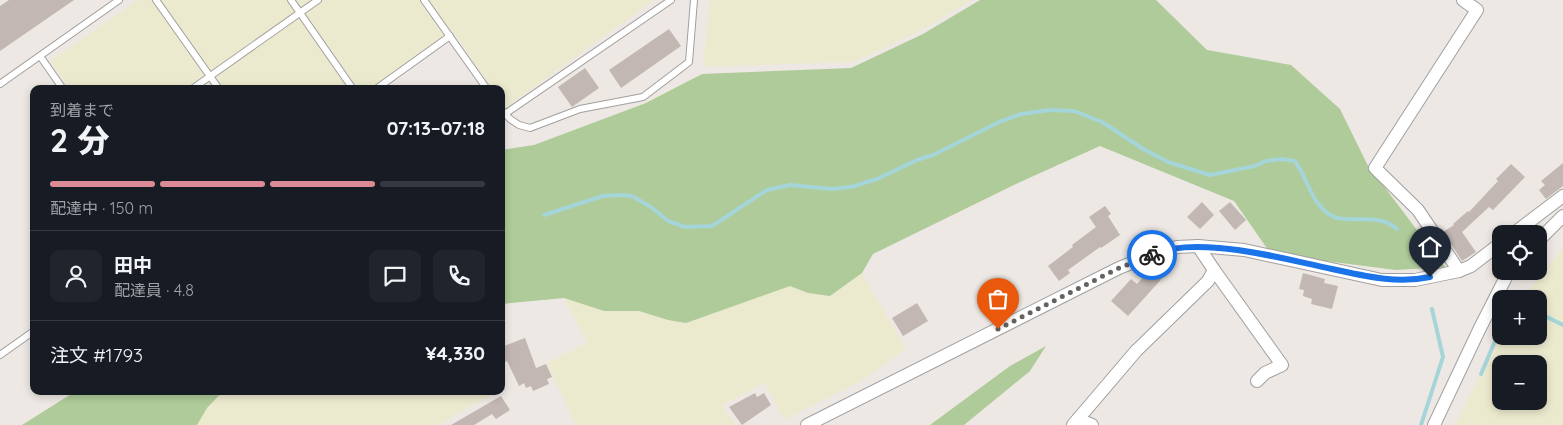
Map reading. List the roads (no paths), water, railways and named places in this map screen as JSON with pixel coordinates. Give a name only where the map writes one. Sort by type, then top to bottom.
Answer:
[{"type":"street","points":[[1460,271],[1418,210],[1375,168],[1477,10],[1463,0]]},
{"type":"street","points":[[1525,225],[1563,196]]},
{"type":"street","points":[[1547,232],[1563,216]]},
{"type":"street","points":[[807,425],[1119,268],[1176,247],[1198,246],[1244,250],[1382,280],[1415,280],[1460,271],[1471,266],[1492,250]]},
{"type":"street","points":[[1198,246],[1282,365],[1265,374],[1257,381]]},
{"type":"street","points":[[1075,422],[1136,351],[1208,281],[1214,270]]},
{"type":"street","points":[[1434,425],[1504,280]]},
{"type":"street","points":[[1075,422],[1092,425]]},
{"type":"lane","points":[[0,84],[119,0]]},
{"type":"lane","points":[[156,0],[216,85]]},
{"type":"lane","points":[[291,0],[350,85]]},
{"type":"lane","points":[[198,85],[318,0]]},
{"type":"lane","points":[[424,0],[484,85]]},
{"type":"lane","points":[[505,111],[670,0]]},
{"type":"lane","points":[[505,114],[519,125],[530,128],[580,110],[643,97],[689,62],[694,0]]},
{"type":"lane","points":[[382,85],[450,36]]},
{"type":"lane","points":[[40,56],[60,85]]},
{"type":"lane","points":[[0,355],[30,334]]},
{"type":"waterway","points":[[544,215],[603,196],[621,195],[632,196],[651,207],[668,221],[685,227],[712,226],[767,190],[790,185],[832,189],[851,187],[877,179],[917,160],[933,155],[999,122],[1021,114],[1050,110],[1074,111],[1102,122],[1145,150],[1168,162],[1210,175],[1255,166],[1266,161],[1281,159],[1295,161],[1320,206],[1332,216],[1341,219],[1379,220],[1397,229]]},
{"type":"waterway","points":[[1421,425],[1443,357],[1432,309]]},
{"type":"waterway","points":[[1547,317],[1563,325]]},
{"type":"waterway","points":[[1481,374],[1493,345]]}]
